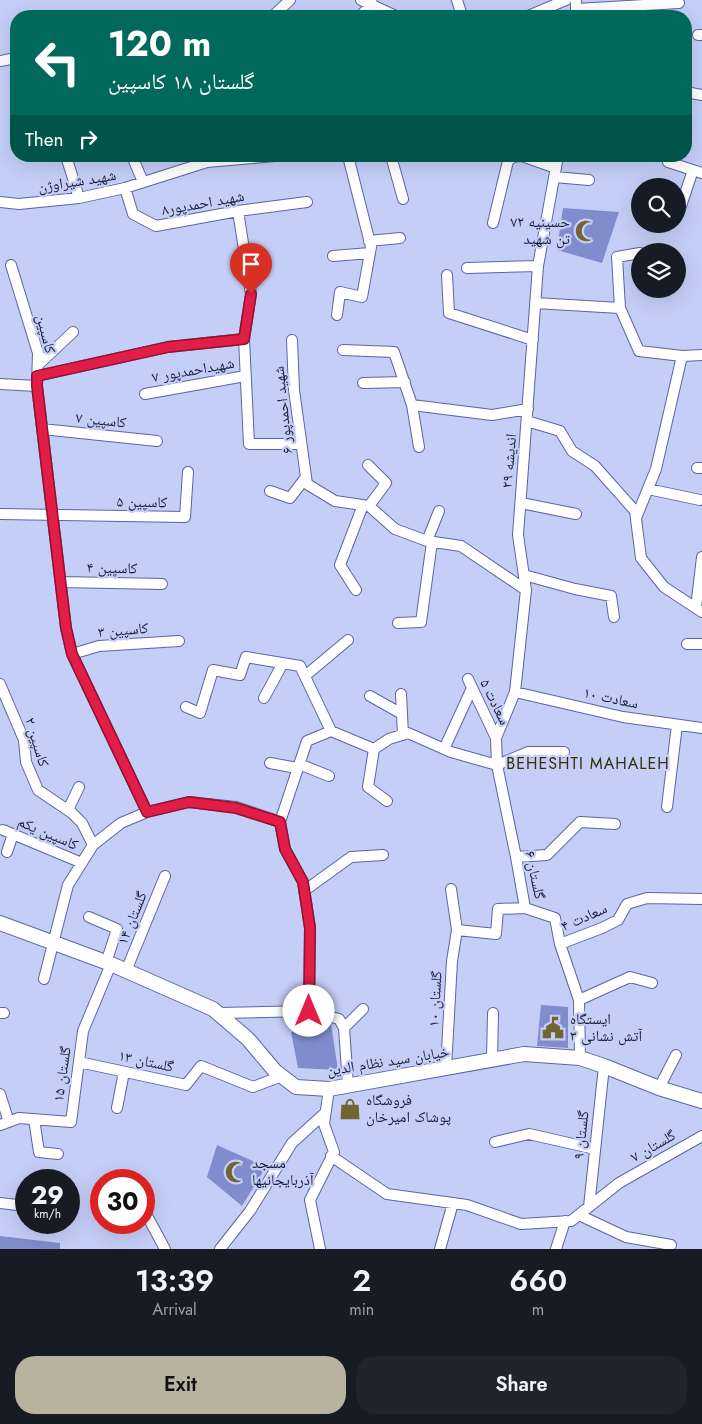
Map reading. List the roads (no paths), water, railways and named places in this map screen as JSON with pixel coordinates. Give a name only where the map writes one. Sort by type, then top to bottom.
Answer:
[{"type":"main road","name":"خیابان سید نظام الدین","points":[[0,923],[126,971],[214,1008],[248,1038],[275,1071],[296,1087],[328,1089],[524,1054],[580,1058],[702,1102]]},
{"type":"street","points":[[279,10],[290,0]]},
{"type":"street","points":[[542,10],[566,0]]},
{"type":"street","points":[[368,1],[385,10]]},
{"type":"street","points":[[576,8],[679,3]]},
{"type":"street","points":[[68,162],[80,198]]},
{"type":"street","points":[[135,162],[143,182]]},
{"type":"street","name":"شهید شیراوژن","points":[[0,202],[19,204],[80,198],[125,188],[198,162]]},
{"type":"street","points":[[337,315],[340,292],[362,297],[370,252],[349,162]]},
{"type":"street","points":[[392,162],[403,199]]},
{"type":"street","points":[[493,223],[508,162]]},
{"type":"street","points":[[533,162],[555,173],[590,180]]},
{"type":"street","name":"اندیشه ۲۹","points":[[497,764],[496,738],[515,692],[526,590],[518,535],[538,266],[557,162]]},
{"type":"street","points":[[668,162],[697,172],[686,196]]},
{"type":"street","name":"شهید احمدپور۸","points":[[125,188],[133,214],[156,226],[238,211],[307,202]]},
{"type":"street","points":[[238,211],[251,294],[244,339],[249,444],[301,444]]},
{"type":"street","points":[[369,241],[400,238]]},
{"type":"street","points":[[332,256],[370,252]]},
{"type":"street","points":[[631,255],[617,257],[620,308],[639,351],[682,356],[702,355]]},
{"type":"street","name":"کاسپین","points":[[11,266],[38,353],[37,381],[42,429],[66,628],[72,654],[147,812]]},
{"type":"street","points":[[467,268],[538,266]]},
{"type":"street","points":[[447,275],[449,313],[533,340]]},
{"type":"street","points":[[535,304],[620,308]]},
{"type":"street","points":[[38,366],[73,332]]},
{"type":"street","points":[[0,384],[37,381],[168,347],[244,339]]},
{"type":"street","name":"شهید احمدپور ۶","points":[[292,340],[294,390],[306,477]]},
{"type":"street","points":[[343,350],[394,352],[412,404],[419,447]]},
{"type":"street","points":[[682,356],[656,469],[636,515],[641,558],[664,588],[699,610],[702,557]]},
{"type":"street","name":"شهیداحمدپور ۷","points":[[145,394],[246,376]]},
{"type":"street","points":[[363,383],[404,382]]},
{"type":"street","points":[[412,404],[492,415],[528,409]]},
{"type":"street","points":[[527,421],[560,431],[572,451],[595,466],[636,515]]},
{"type":"street","name":"کاسپین ۷","points":[[42,429],[156,441]]},
{"type":"street","points":[[356,590],[340,565],[366,506],[386,483],[368,465]]},
{"type":"street","name":"کاسپین ۵","points":[[53,515],[185,517],[188,472]]},
{"type":"street","points":[[270,491],[290,498],[306,477]]},
{"type":"street","points":[[306,477],[307,484],[335,501],[366,506],[395,529],[429,541],[461,546],[526,590]]},
{"type":"street","points":[[648,489],[700,500]]},
{"type":"street","points":[[521,503],[576,514]]},
{"type":"street","points":[[398,623],[421,622],[429,541],[439,510]]},
{"type":"street","points":[[0,514],[53,515]]},
{"type":"street","points":[[524,575],[575,589],[611,596],[614,617]]},
{"type":"street","name":"کاسپین ۴","points":[[60,582],[162,584]]},
{"type":"street","name":"کاسپین ۳","points":[[72,654],[99,646],[179,640]]},
{"type":"street","points":[[304,676],[348,640]]},
{"type":"street","points":[[687,644],[702,644]]},
{"type":"street","points":[[186,707],[200,713],[213,670],[240,675],[246,657],[300,666],[331,731],[374,749]]},
{"type":"street","points":[[264,698],[283,664]]},
{"type":"street","name":"کاسپین ۲","points":[[0,684],[24,740],[26,762],[38,790],[68,810],[82,823],[93,845]]},
{"type":"street","name":"سعادت ۵","points":[[444,749],[470,684],[496,738]]},
{"type":"street","name":"سعادت ۱۰","points":[[515,692],[623,717],[702,728]]},
{"type":"street","points":[[401,694],[403,735]]},
{"type":"street","points":[[370,696],[402,714]]},
{"type":"street","points":[[667,807],[677,724]]},
{"type":"street","points":[[309,1011],[310,928],[303,882],[285,849],[280,822],[307,740],[331,731]]},
{"type":"street","points":[[388,802],[368,787],[374,749],[389,739],[408,733],[444,749],[497,764],[528,752],[564,752]]},
{"type":"street","points":[[270,762],[298,766],[329,776]]},
{"type":"street","name":"گلستان ۶","points":[[497,764],[525,908],[556,918],[560,944],[579,1000],[580,1058]]},
{"type":"street","points":[[68,810],[79,787]]},
{"type":"street","points":[[44,979],[68,886],[93,845],[121,823],[147,812],[189,802],[236,808],[280,822]]},
{"type":"street","points":[[516,857],[547,855],[580,822],[615,824]]},
{"type":"street","name":"کاسپین یکم","points":[[3,830],[82,863]]},
{"type":"street","points":[[7,852],[13,834]]},
{"type":"street","points":[[304,891],[351,857],[383,855]]},
{"type":"street","name":"گلستان ۱۴","points":[[126,971],[164,876]]},
{"type":"street","points":[[451,889],[458,930],[496,934],[498,909],[525,908]]},
{"type":"street","name":"سعادت ۴","points":[[560,944],[618,920],[627,904],[647,898],[702,899]]},
{"type":"street","name":"گلستان ۱۵","points":[[5,1123],[19,1118],[71,1122],[83,1031],[108,964],[117,929],[89,916]]},
{"type":"street","name":"گلستان ۱۰","points":[[446,1068],[452,961],[458,930]]},
{"type":"street","points":[[579,1000],[630,977],[652,983]]},
{"type":"street","points":[[344,1028],[363,1008]]},
{"type":"street","points":[[219,1013],[309,1011],[339,1019],[344,1028],[348,1085]]},
{"type":"street","points":[[492,1060],[493,1013]]},
{"type":"street","points":[[659,1088],[676,1055]]},
{"type":"street","name":"گلستان ۱۳","points":[[79,1062],[186,1085],[201,1066],[253,1087],[282,1076]]},
{"type":"street","name":"گلستان ۹","points":[[589,1207],[604,1066]]},
{"type":"street","points":[[117,1108],[124,1072]]},
{"type":"street","points":[[320,1249],[310,1200],[334,1152],[324,1124],[328,1089]]},
{"type":"street","points":[[0,1094],[5,1123]]},
{"type":"street","points":[[220,1249],[250,1211],[292,1143],[325,1113]]},
{"type":"street","points":[[34,1119],[39,1152],[58,1154]]},
{"type":"street","points":[[495,1142],[529,1134],[595,1149]]},
{"type":"street","name":"گلستان ۷","points":[[331,1156],[387,1194],[467,1205],[521,1224],[571,1221],[620,1183],[702,1136]]},
{"type":"street","points":[[0,1203],[15,1205]]},
{"type":"street","points":[[440,1249],[453,1203]]},
{"type":"street","points":[[579,1215],[626,1237],[670,1245]]},
{"type":"street","points":[[556,1249],[565,1221]]},
{"type":"street","points":[[155,1230],[165,1249]]},
{"type":"place","name":"حسینیه ۷۲ تن شهید","points":[[586,231]]},
{"type":"place","name":"ایستگاه آتش نشانی ۳","points":[[553,1028]]},
{"type":"place","name":"فروشگاه پوشاک امیرخان","points":[[350,1109]]},
{"type":"place","name":"مسجد آذربایجانیها","points":[[236,1172]]},
{"type":"district","name":"BEHESHTI MAHALEH","points":[[588,763]]}]
